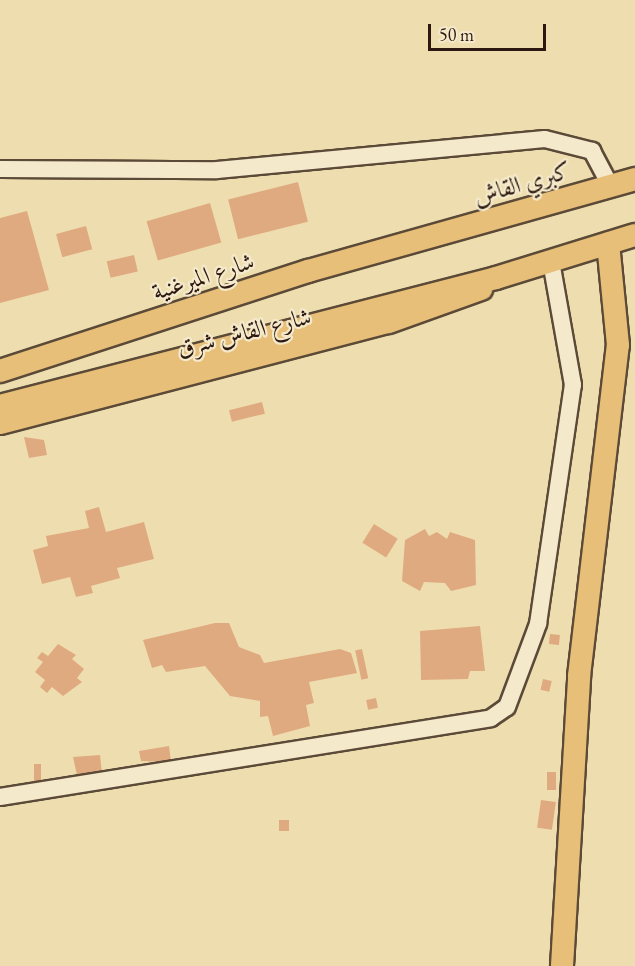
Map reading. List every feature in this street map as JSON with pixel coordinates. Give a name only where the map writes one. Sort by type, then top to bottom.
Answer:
[{"type":"main road","name":"كبري القاش","points":[[424,238],[626,182]]},
{"type":"main road","name":"شارع القاش شرق","points":[[0,406],[496,278],[635,235]]},
{"type":"main road","name":"شارع الميرغنية","points":[[0,371],[424,238]]},
{"type":"main road","points":[[562,966],[579,676],[618,345],[608,243]]},
{"type":"main road","name":"شارع القاش شرق","points":[[0,423],[389,322],[465,298],[496,278]]},
{"type":"street","points":[[0,169],[217,170],[544,139],[592,151],[626,182]]},
{"type":"street","points":[[0,797],[491,718],[507,706],[538,624],[573,385],[551,261]]},
{"type":"building","points":[[298,182],[308,222],[238,239],[228,199]]},
{"type":"building","points":[[210,203],[221,242],[158,261],[147,221]]},
{"type":"building","points":[[27,211],[49,290],[0,303],[0,218]]},
{"type":"building","points":[[86,226],[92,249],[62,257],[56,234]]},
{"type":"building","points":[[134,255],[138,272],[111,278],[107,261]]},
{"type":"building","points":[[262,402],[265,414],[232,422],[229,410]]},
{"type":"building","points":[[24,437],[44,440],[47,455],[29,458]]},
{"type":"building","points":[[99,507],[106,532],[144,522],[154,559],[117,568],[120,578],[91,586],[93,593],[76,597],[70,577],[42,584],[33,550],[48,546],[46,536],[89,528],[85,511]]},
{"type":"building","points":[[374,524],[398,539],[386,557],[362,543]]},
{"type":"building","points":[[425,529],[429,536],[437,532],[447,539],[450,532],[475,540],[476,585],[451,591],[445,583],[424,582],[420,591],[402,581],[405,540]]},
{"type":"building","points":[[215,623],[229,623],[239,647],[260,655],[264,663],[340,649],[351,653],[357,673],[309,682],[314,703],[306,705],[310,726],[273,736],[268,716],[260,717],[260,701],[230,696],[205,666],[166,672],[162,665],[152,668],[143,640]]},
{"type":"building","points":[[480,626],[485,671],[470,671],[468,679],[421,680],[420,631]]},
{"type":"building","points":[[550,634],[560,635],[559,645],[549,644]]},
{"type":"building","points":[[58,644],[76,655],[72,659],[84,669],[77,678],[82,682],[63,696],[52,687],[47,693],[40,687],[45,680],[35,672],[43,662],[37,658],[42,652],[48,656]]},
{"type":"building","points":[[362,649],[368,678],[361,680],[355,650]]},
{"type":"building","points":[[543,679],[552,681],[549,692],[541,690]]},
{"type":"building","points":[[376,698],[378,708],[368,710],[366,700]]},
{"type":"building","points":[[169,746],[171,762],[141,761],[139,751]]},
{"type":"building","points":[[100,755],[102,774],[77,775],[73,757]]},
{"type":"building","points":[[34,764],[41,764],[41,784],[34,784]]},
{"type":"building","points":[[547,772],[556,772],[556,790],[547,790]]},
{"type":"building","points":[[541,800],[556,802],[552,830],[537,828]]},
{"type":"building","points":[[279,820],[289,820],[289,831],[279,831]]}]
